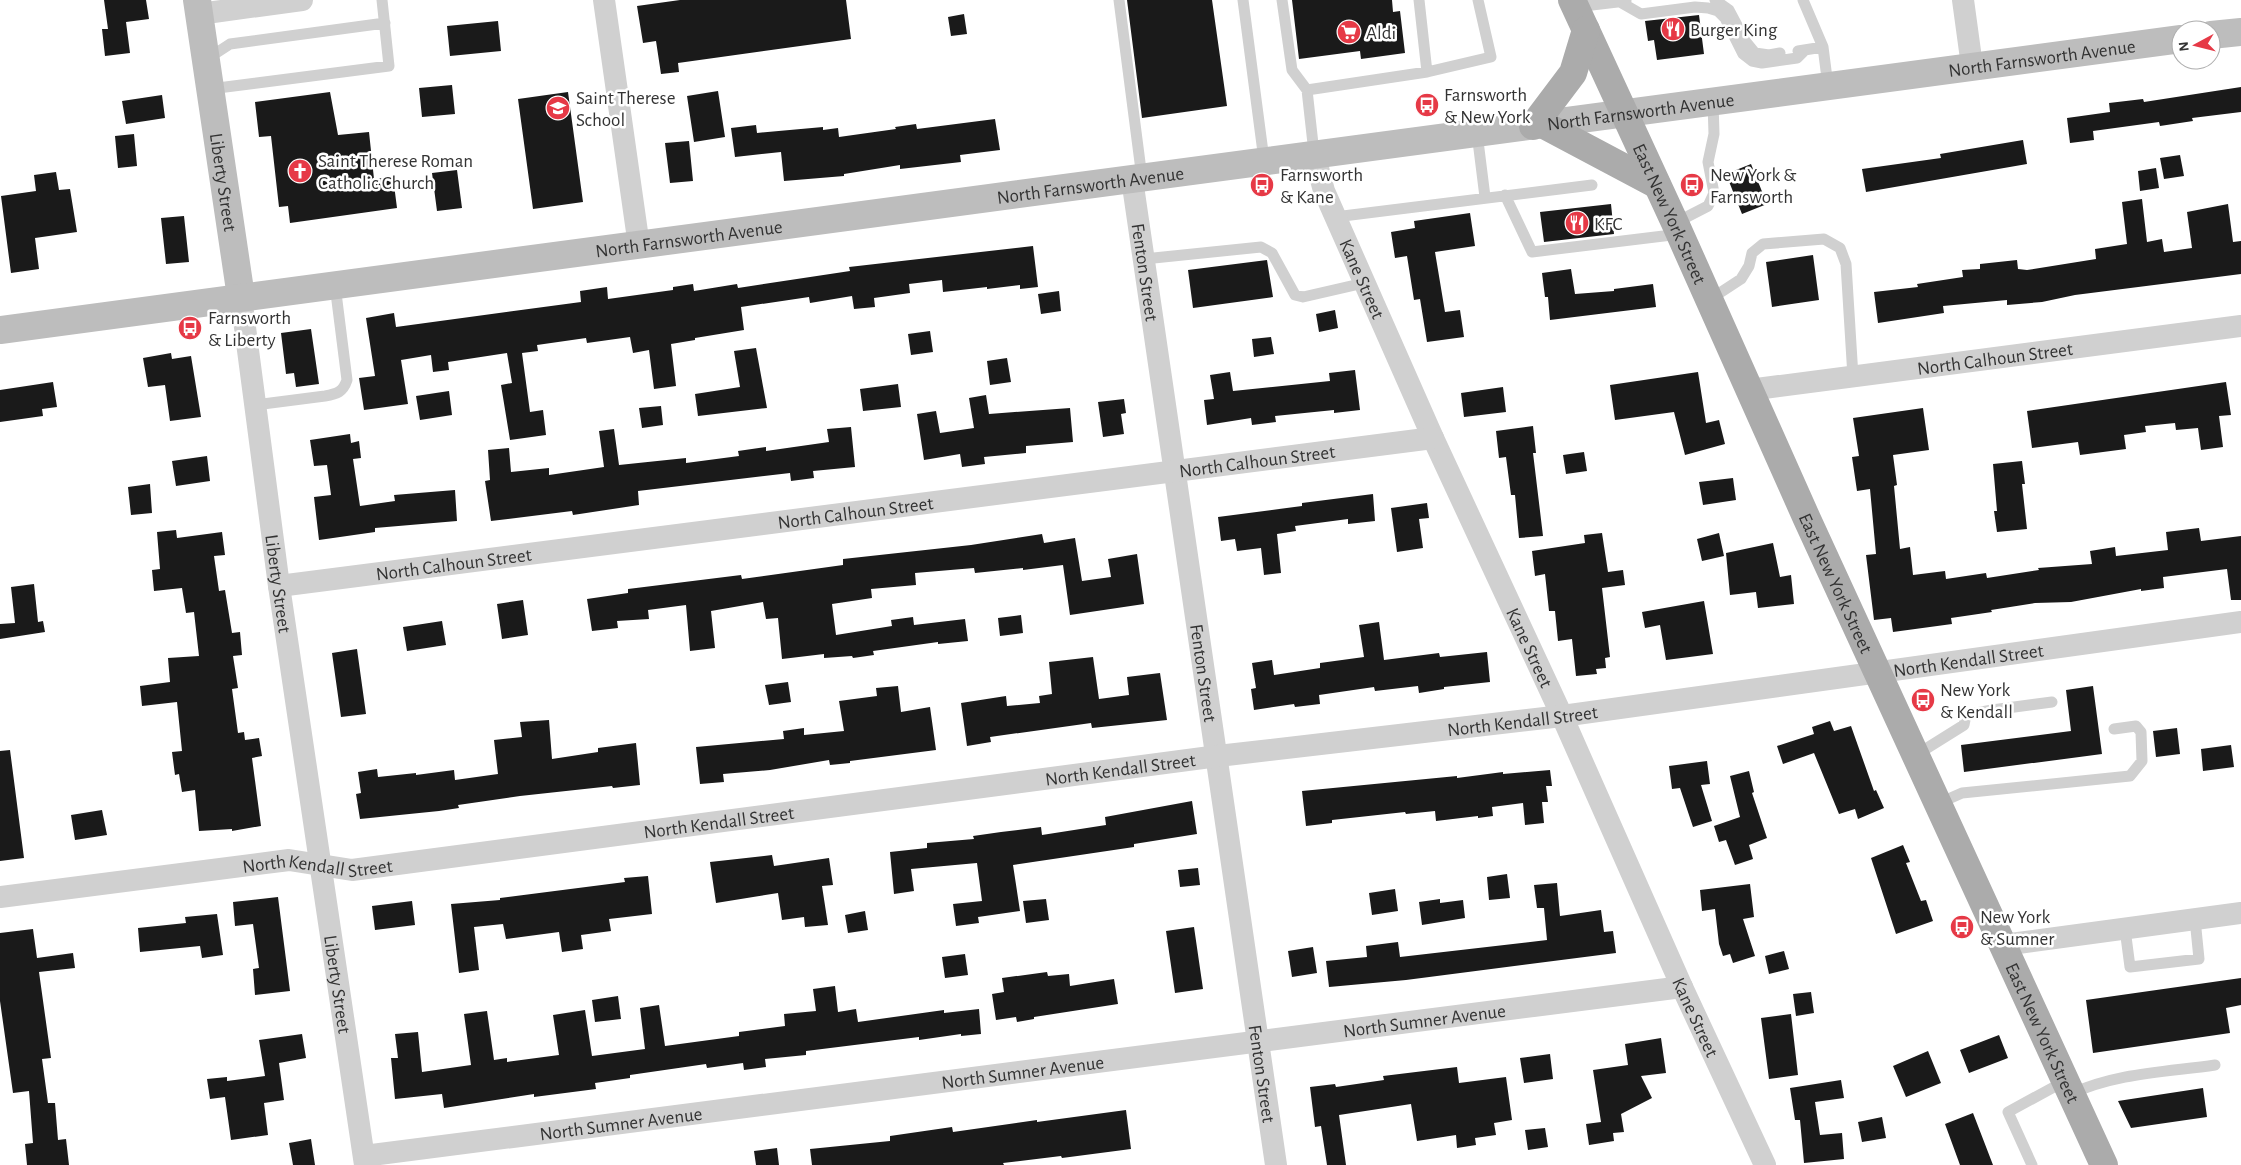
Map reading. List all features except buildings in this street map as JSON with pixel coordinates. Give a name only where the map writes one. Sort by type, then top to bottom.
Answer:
[{"type":"main road","name":"Liberty Street","points":[[198,7],[241,297]]},
{"type":"main road","name":"East New York Street","points":[[1578,12],[2104,1165]]},
{"type":"main road","points":[[1578,12],[1573,72],[1538,125],[1657,185]]},
{"type":"main road","points":[[2221,34],[2241,32]]},
{"type":"main road","name":"North Farnsworth Avenue","points":[[0,330],[639,246],[1314,153],[1625,114],[2171,40]]},
{"type":"street","points":[[198,7],[302,0]]},
{"type":"street","points":[[604,0],[639,246]]},
{"type":"street","points":[[1963,0],[1972,66]]},
{"type":"street","name":"Kane Street","points":[[1314,153],[1324,190],[1335,217],[1433,438],[1562,716],[1682,987],[1765,1165]]},
{"type":"street","name":"Fenton Street","points":[[1137,178],[1144,259],[1218,756],[1276,1165]]},
{"type":"street","name":"Liberty Street","points":[[241,297],[279,586],[322,865],[364,1161]]},
{"type":"street","name":"North Calhoun Street","points":[[1749,390],[2241,326]]},
{"type":"street","name":"North Calhoun Street","points":[[279,586],[1433,438]]},
{"type":"street","name":"North Kendall Street","points":[[0,897],[289,860],[352,870],[1218,756],[1562,716],[2241,622]]},
{"type":"street","points":[[2003,945],[2241,913]]},
{"type":"street","name":"North Sumner Avenue","points":[[364,1161],[1259,1041],[1682,987]]},
{"type":"lane","points":[[210,89],[389,66],[382,0]]},
{"type":"lane","points":[[1119,0],[1137,178]]},
{"type":"lane","points":[[1242,0],[1264,160]]},
{"type":"lane","points":[[1282,0],[1292,70],[1307,90],[1314,153]]},
{"type":"lane","points":[[1419,0],[1427,72]]},
{"type":"lane","points":[[1307,90],[1427,72],[1491,57],[1478,0]]},
{"type":"lane","points":[[1578,12],[1632,0]]},
{"type":"lane","points":[[1715,0],[1729,10],[1746,42],[1755,53],[1769,55],[1823,47]]},
{"type":"lane","points":[[1803,0],[1823,47],[1828,86]]},
{"type":"lane","points":[[1620,2],[1641,14],[1696,7],[1718,11],[1724,18],[1743,54],[1752,61],[1762,63],[1797,58],[1805,50]]},
{"type":"lane","points":[[206,60],[230,44],[385,23]]},
{"type":"lane","points":[[1505,194],[1532,252],[1677,228],[1708,206],[1714,193],[1708,162],[1714,134],[1713,102]]},
{"type":"lane","points":[[1477,133],[1485,197]]},
{"type":"lane","points":[[1335,217],[1505,194],[1592,185]]},
{"type":"lane","points":[[1709,300],[1742,279],[1749,266],[1752,253],[1763,244],[1824,239],[1840,248],[1846,264],[1854,377]]},
{"type":"lane","points":[[1144,259],[1261,247],[1272,253],[1295,295],[1303,297],[1364,283]]},
{"type":"lane","points":[[255,405],[325,396],[344,390],[347,380],[335,285]]},
{"type":"lane","points":[[1916,755],[1964,725],[1966,715],[2052,702]]},
{"type":"lane","points":[[1938,804],[1962,793],[2130,776],[2142,761],[2141,732],[2136,726],[2114,729]]},
{"type":"lane","points":[[2125,929],[2130,967],[2199,959],[2195,919]]},
{"type":"lane","points":[[2032,1165],[2008,1112],[2068,1087],[2215,1065]]},
{"type":"place","name":"Burger King","points":[[1673,29]]},
{"type":"place","name":"Aldi","points":[[1349,32]]},
{"type":"place","name":"Farnsworth & New York","points":[[1427,105]]},
{"type":"place","name":"Saint Therese School","points":[[558,108]]},
{"type":"place","name":"Saint Therese Roman Catholic Church","points":[[300,171]]},
{"type":"place","name":"Farnsworth & Kane","points":[[1262,185]]},
{"type":"place","name":"New York & Farnsworth","points":[[1692,185]]},
{"type":"place","name":"KFC","points":[[1577,223]]},
{"type":"place","name":"Farnsworth & Liberty","points":[[190,328]]},
{"type":"place","name":"New York & Kendall","points":[[1923,700]]},
{"type":"place","name":"New York & Sumner","points":[[1962,927]]}]
